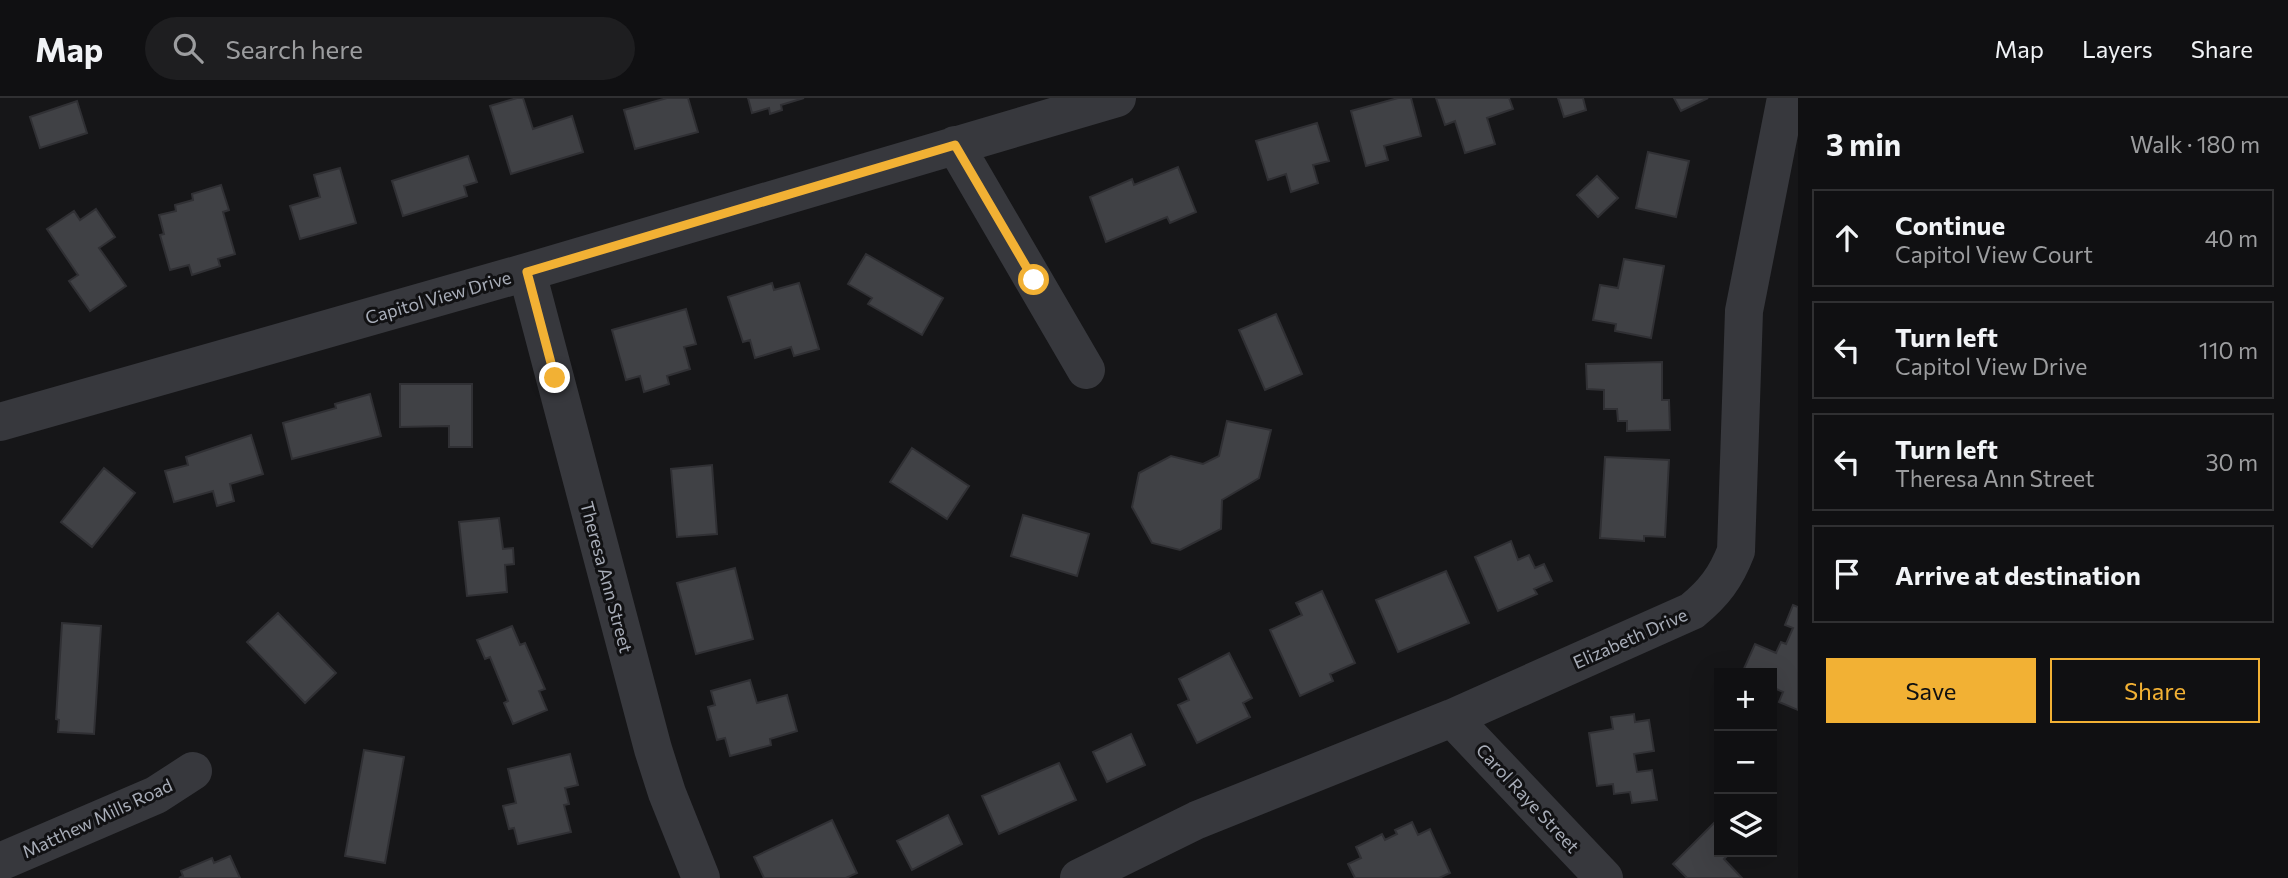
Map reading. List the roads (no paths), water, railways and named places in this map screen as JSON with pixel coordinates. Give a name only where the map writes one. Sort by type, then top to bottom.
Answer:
[{"type":"street","name":"Capitol View Drive","points":[[0,422],[527,272],[1117,98]]},
{"type":"street","name":"Elizabeth Drive","points":[[1079,878],[1197,820],[1452,718],[1692,611],[1712,595],[1727,575],[1736,551],[1744,311],[1786,98]]},
{"type":"street","points":[[955,145],[1086,370]]},
{"type":"street","name":"Theresa Ann Street","points":[[527,272],[653,749],[667,793],[701,878]]},
{"type":"street","name":"Carol Raye Street","points":[[1452,718],[1604,878]]},
{"type":"street","name":"Matthew Mills Road","points":[[0,862],[156,795],[193,771]]}]
